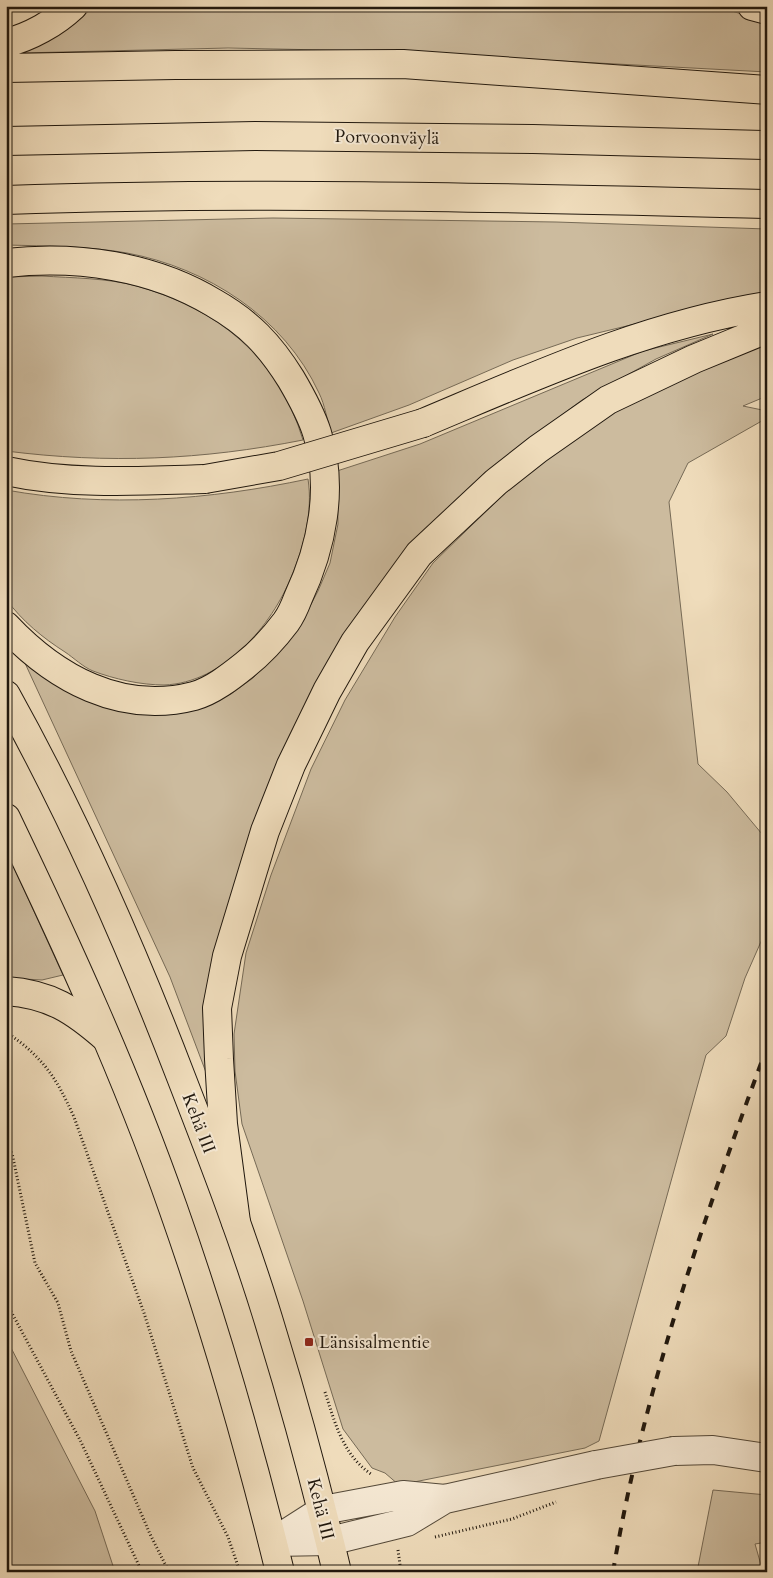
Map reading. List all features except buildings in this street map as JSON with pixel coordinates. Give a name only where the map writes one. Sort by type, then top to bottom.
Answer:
[{"type":"highway","points":[[6,43],[24,38],[64,14],[72,6]]},
{"type":"highway","points":[[752,6],[767,10]]},
{"type":"highway","points":[[6,68],[403,64],[767,90]]},
{"type":"highway","name":"Porvoonväylä","points":[[6,141],[255,136],[533,139],[767,145]]},
{"type":"highway","points":[[6,200],[254,196],[545,198],[767,204]]},
{"type":"highway","points":[[6,262],[31,260],[86,263],[139,271],[188,287],[236,316],[274,352],[301,396],[317,434],[325,482],[322,530],[309,575],[288,621],[257,656],[229,678],[196,695],[163,701],[127,700],[92,689],[56,670],[23,644],[6,626]]},
{"type":"highway","points":[[6,471],[35,477],[128,482],[205,479],[279,466],[423,423],[557,367],[657,330],[767,306]]},
{"type":"highway","points":[[236,1222],[223,1124],[218,1059],[217,1008],[227,956],[265,831],[291,766],[327,691],[355,642],[419,554],[496,482],[608,400],[694,359],[767,328]]},
{"type":"highway","name":"Kehä III","points":[[6,695],[39,754],[90,857],[159,1020],[236,1222],[273,1334],[322,1510],[337,1572]]},
{"type":"highway","points":[[6,818],[106,1038],[176,1216],[235,1401],[280,1572]]},
{"type":"highway","points":[[6,991],[22,992],[59,1002],[82,1017],[106,1038]]},
{"type":"street","points":[[273,1542],[322,1510],[403,1495],[445,1499],[596,1465],[674,1451],[713,1450],[767,1458]]},
{"type":"street","points":[[273,1542],[330,1541],[407,1522],[445,1499]]},
{"type":"path","points":[[6,1032],[44,1062],[62,1090],[74,1117],[144,1314],[193,1468],[228,1538],[240,1572]]},
{"type":"path","points":[[6,1142],[12,1153],[35,1262],[58,1303],[71,1351],[150,1534],[169,1572]]},
{"type":"path","points":[[6,1302],[80,1440],[142,1572]]},
{"type":"path","points":[[325,1392],[338,1432],[358,1465],[381,1481],[385,1499]]},
{"type":"path","points":[[426,1539],[512,1519],[559,1500]]},
{"type":"path","points":[[397,1546],[401,1572]]},
{"type":"shaded area","points":[[94,6],[716,6],[767,22],[767,72],[372,51],[228,48],[21,53],[78,21]]},
{"type":"shaded area","points":[[273,218],[556,222],[767,229],[767,292],[577,338],[513,360],[409,405],[331,433],[319,393],[304,366],[285,341],[264,319],[240,300],[214,284],[157,260],[127,253],[52,246],[6,245],[6,224]]},
{"type":"shaded area","points":[[42,276],[126,283],[166,296],[194,308],[219,323],[241,340],[261,361],[278,384],[292,410],[303,440],[228,452],[155,458],[81,458],[6,451],[6,277]]},
{"type":"shaded area","points":[[713,334],[656,359],[582,400],[508,455],[457,500],[299,732],[207,1075],[170,977],[24,661],[201,706],[231,694],[253,678],[278,652],[300,625],[318,591],[330,563],[338,524],[337,471],[420,444],[643,351]]},
{"type":"shaded area","points":[[767,344],[767,396],[743,406],[767,411],[767,418],[688,463],[669,502],[698,764],[727,792],[767,840],[767,928],[745,978],[726,1036],[706,1055],[599,1441],[585,1448],[399,1485],[385,1473],[372,1468],[343,1429],[303,1301],[242,1124],[235,1071],[234,1034],[246,953],[271,875],[311,769],[345,700],[395,617],[433,563],[506,492],[566,441],[656,387]]},
{"type":"shaded area","points":[[308,479],[309,503],[304,540],[292,575],[272,613],[243,648],[225,663],[206,674],[186,682],[164,685],[146,684],[110,677],[93,671],[41,635],[19,615],[6,599],[6,490],[81,499],[157,499],[233,492]]},
{"type":"shaded area","points":[[6,850],[63,975],[42,980],[6,978]]},
{"type":"shaded area","points":[[6,1338],[95,1511],[115,1572],[6,1572]]},
{"type":"shaded area","points":[[713,1490],[767,1495],[767,1542],[755,1544],[763,1572],[697,1572]]},
{"type":"railway","points":[[613,1572],[641,1438],[658,1372],[698,1241],[767,1047]]},
{"type":"place","name":"Länsisalmentie","points":[[309,1342]]}]
